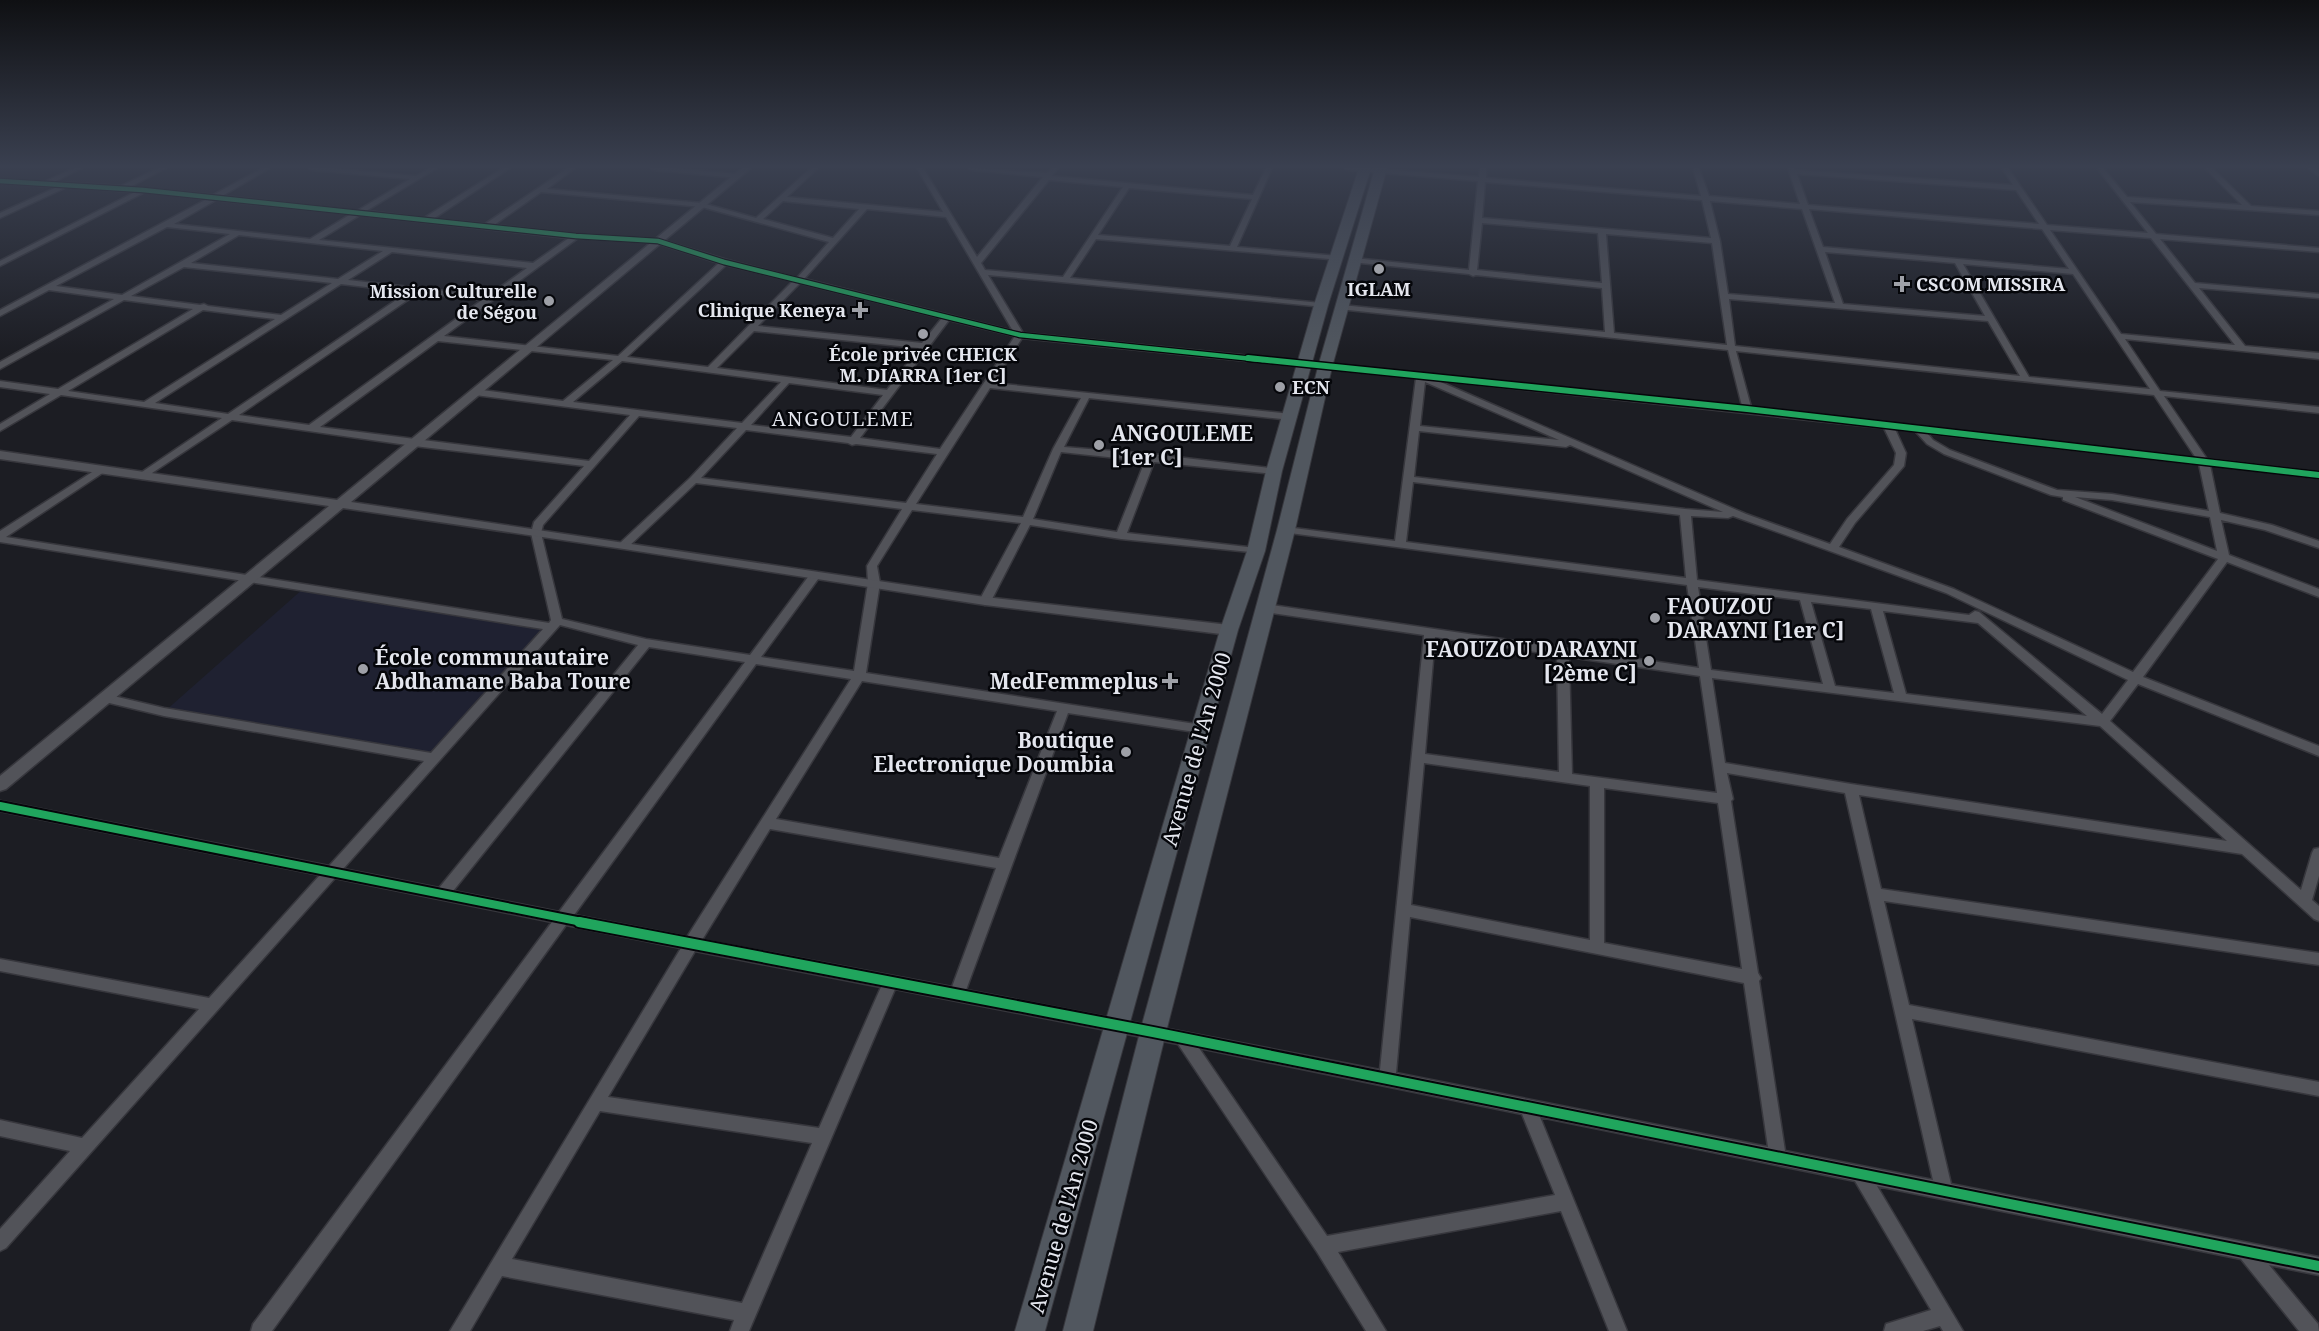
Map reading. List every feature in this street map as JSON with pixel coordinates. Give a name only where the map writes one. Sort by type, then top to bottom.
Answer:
[{"type":"main road","name":"Avenue de l'An 2000","points":[[1078,1331],[1153,1032],[1286,530],[1315,365],[1353,230]]},
{"type":"main road","name":"Avenue de l'An 2000","points":[[1030,1331],[1229,630],[1256,551],[1274,471],[1291,417],[1315,365]]},
{"type":"street","points":[[0,264],[65,230]]},
{"type":"street","points":[[0,313],[157,230]]},
{"type":"street","points":[[212,230],[535,266]]},
{"type":"street","points":[[310,241],[329,230]]},
{"type":"street","points":[[517,230],[658,242],[724,262],[1020,335],[1747,409],[2319,475]]},
{"type":"street","points":[[0,785],[672,230]]},
{"type":"street","points":[[797,230],[834,241]]},
{"type":"street","points":[[710,370],[798,281],[844,230]]},
{"type":"street","points":[[957,230],[1020,335]]},
{"type":"street","points":[[977,263],[1004,230]]},
{"type":"street","points":[[1065,280],[1099,230]]},
{"type":"street","points":[[1233,248],[1241,230]]},
{"type":"street","points":[[1473,274],[1477,230]]},
{"type":"street","points":[[1583,230],[1716,241]]},
{"type":"street","points":[[1714,230],[1732,348],[1747,409]]},
{"type":"street","points":[[1813,230],[1840,306]]},
{"type":"street","points":[[2047,230],[2204,462],[2224,558],[2103,722]]},
{"type":"street","points":[[2083,230],[2319,250]]},
{"type":"street","points":[[2150,230],[2243,349]]},
{"type":"street","points":[[1602,232],[1611,336]]},
{"type":"street","points":[[0,366],[238,233]]},
{"type":"street","points":[[313,427],[576,236]]},
{"type":"street","points":[[1095,237],[1233,248],[1606,286]]},
{"type":"street","points":[[1820,249],[2076,272]]},
{"type":"street","points":[[144,406],[390,250]]},
{"type":"street","points":[[1958,261],[2026,379]]},
{"type":"street","points":[[566,403],[620,359],[724,262]]},
{"type":"street","points":[[182,264],[491,298]]},
{"type":"street","points":[[982,272],[1332,306],[2319,410]]},
{"type":"street","points":[[2192,285],[2319,296]]},
{"type":"street","points":[[50,288],[204,306],[283,318]]},
{"type":"street","points":[[143,476],[417,290]]},
{"type":"street","points":[[1725,296],[1991,319]]},
{"type":"street","points":[[0,428],[204,306]]},
{"type":"street","points":[[852,442],[946,318]]},
{"type":"street","points":[[751,328],[924,346]]},
{"type":"street","points":[[459,1331],[691,944],[859,676],[874,583],[872,566],[1020,335]]},
{"type":"street","points":[[2119,336],[2319,356]]},
{"type":"street","points":[[438,338],[530,347],[891,393]]},
{"type":"street","points":[[1400,544],[1421,377]]},
{"type":"street","points":[[1421,377],[1742,516],[1950,591],[2135,678],[2319,751]]},
{"type":"street","points":[[624,545],[694,480],[788,379]]},
{"type":"street","points":[[0,384],[414,443],[592,464]]},
{"type":"street","points":[[988,385],[1291,417]]},
{"type":"street","points":[[475,392],[741,428],[943,452]]},
{"type":"street","points":[[985,601],[1027,521],[1058,449],[1086,396]]},
{"type":"street","points":[[554,624],[536,533],[538,524],[636,414]]},
{"type":"street","points":[[1832,549],[1851,522],[1899,466],[1901,453],[1888,425]]},
{"type":"street","points":[[1415,428],[1580,446]]},
{"type":"street","points":[[1918,429],[1930,442],[1947,452],[2319,592]]},
{"type":"street","points":[[1058,449],[1274,471]]},
{"type":"street","points":[[0,454],[624,545],[985,601],[1229,630]]},
{"type":"street","points":[[1121,536],[1151,457]]},
{"type":"street","points":[[0,537],[100,470]]},
{"type":"street","points":[[1408,479],[1685,512],[1742,516]]},
{"type":"street","points":[[694,480],[1027,521],[1121,536],[1256,551]]},
{"type":"street","points":[[2055,493],[2112,497],[2214,515],[2268,528],[2319,546]]},
{"type":"street","points":[[1685,512],[1692,583],[1753,978],[1778,1158]]},
{"type":"street","points":[[1286,530],[1980,620]]},
{"type":"street","points":[[0,537],[250,579],[554,624],[646,643],[1202,729]]},
{"type":"street","points":[[260,1331],[815,575]]},
{"type":"street","points":[[1950,591],[1980,620],[2103,722],[2319,915]]},
{"type":"street","points":[[1804,596],[1830,688]]},
{"type":"street","points":[[1876,607],[1901,697]]},
{"type":"street","points":[[1265,608],[1706,674],[2103,722]]},
{"type":"street","points":[[0,1242],[554,624]]},
{"type":"street","points":[[1387,1079],[1430,633]]},
{"type":"street","points":[[442,894],[646,643]]},
{"type":"street","points":[[1563,654],[1566,778]]},
{"type":"street","points":[[105,698],[164,712],[435,758]]},
{"type":"street","points":[[957,994],[1064,708]]},
{"type":"street","points":[[1418,758],[1726,799]]},
{"type":"street","points":[[1721,767],[2244,849]]},
{"type":"street","points":[[1597,782],[1597,948]]},
{"type":"street","points":[[1851,789],[1944,1191]]},
{"type":"street","points":[[0,806],[691,944],[1118,1025],[2319,1266]]},
{"type":"street","points":[[767,823],[1004,864]]},
{"type":"street","points":[[2304,902],[2319,853]]},
{"type":"street","points":[[1876,894],[2319,958]]},
{"type":"street","points":[[1404,910],[1753,978]]},
{"type":"street","points":[[0,964],[213,1005]]},
{"type":"street","points":[[739,1331],[891,981]]},
{"type":"street","points":[[1904,1011],[2319,1089]]},
{"type":"street","points":[[1184,1039],[1323,1246],[1377,1331]]},
{"type":"street","points":[[596,1103],[823,1137]]},
{"type":"street","points":[[1528,1108],[1618,1331]]},
{"type":"street","points":[[0,1128],[86,1148]]},
{"type":"street","points":[[1860,1174],[1949,1323],[1893,1331]]},
{"type":"street","points":[[1323,1246],[1565,1202]]},
{"type":"street","points":[[2246,1251],[2311,1331]]},
{"type":"street","points":[[499,1266],[747,1313]]},
{"type":"shaded area","name":"École communautaire Abdhamane Baba Toure","points":[[304,588],[551,627],[435,758],[164,712]]},
{"type":"cycle path","points":[[521,230],[658,241],[724,262],[1020,335],[1747,409],[2319,475]]},
{"type":"cycle path","points":[[0,806],[691,944],[1153,1032],[2319,1266]]},
{"type":"place","name":"IGLAM","points":[[1379,269]]},
{"type":"place","name":"CSCOM MISSIRA","points":[[1902,284]]},
{"type":"place","name":"Mission Culturelle de Ségou","points":[[549,301]]},
{"type":"place","name":"Clinique Keneya","points":[[860,310]]},
{"type":"place","name":"École privée CHEICK M. DIARRA [1er C]","points":[[923,334]]},
{"type":"place","name":"ECN","points":[[1280,387]]},
{"type":"place","name":"ANGOULEME [1er C]","points":[[1099,445]]},
{"type":"place","name":"FAOUZOU DARAYNI [1er C]","points":[[1655,618]]},
{"type":"place","name":"FAOUZOU DARAYNI [2ème C]","points":[[1649,661]]},
{"type":"place","name":"École communautaire Abdhamane Baba Toure","points":[[363,669]]},
{"type":"place","name":"MedFemmeplus","points":[[1170,681]]},
{"type":"place","name":"Boutique Electronique Doumbia","points":[[1126,752]]},
{"type":"district","name":"ANGOULEME","points":[[843,418]]}]
